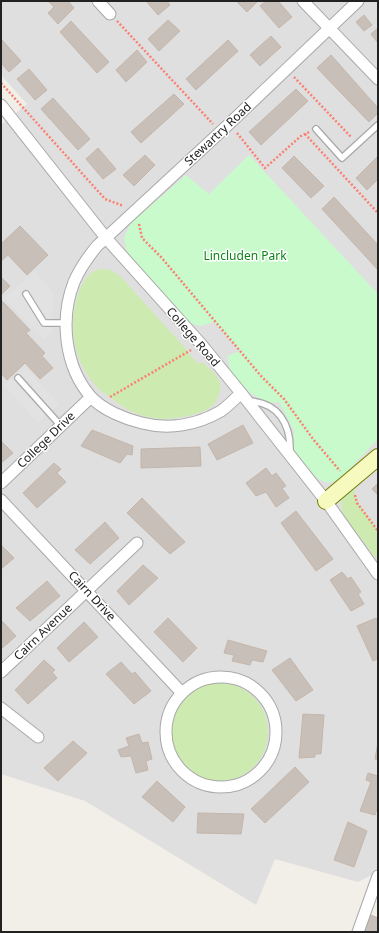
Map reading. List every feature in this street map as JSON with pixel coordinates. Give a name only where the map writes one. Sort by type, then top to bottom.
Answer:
[{"type":"street","points":[[98,1],[110,14]]},
{"type":"street","points":[[304,1],[378,79]]},
{"type":"street","name":"Stewartry Road","points":[[106,238],[225,128],[358,1]]},
{"type":"street","name":"College Road","points":[[1,105],[106,238],[245,397],[375,565],[378,574]]},
{"type":"street","points":[[106,238],[81,267],[68,302],[66,323],[66,337],[72,362],[84,386],[96,400],[126,419],[152,426],[174,427],[199,422],[245,397]]},
{"type":"street","name":"College Drive","points":[[1,483],[61,426],[96,400]]},
{"type":"street","points":[[326,501],[378,457]]},
{"type":"street","name":"Cairn Drive","points":[[1,500],[182,693]]},
{"type":"street","name":"Cairn Avenue","points":[[1,672],[138,542]]},
{"type":"street","points":[[221,677],[242,681],[260,693],[272,710],[276,731],[272,752],[260,770],[249,779],[240,783],[220,787],[201,783],[184,773],[172,757],[168,748],[166,733],[167,718],[171,709],[182,693],[190,686],[200,681],[221,677]]},
{"type":"street","points":[[1,708],[38,737]]},
{"type":"street","points":[[358,932],[378,876]]},
{"type":"lane","points":[[316,129],[342,158],[378,125]]},
{"type":"lane","points":[[26,294],[44,323],[66,323]]},
{"type":"lane","points":[[18,378],[61,426]]},
{"type":"lane","points":[[245,397],[270,406],[279,414],[286,428],[290,441],[290,455]]},
{"type":"path","points":[[110,14],[265,168],[301,136],[316,129]]},
{"type":"path","points":[[287,69],[357,144]]},
{"type":"path","points":[[1,83],[105,199],[120,205],[132,202],[137,209],[142,238],[161,257],[261,376],[284,399],[338,470],[354,478],[354,493],[357,503],[378,531]]},
{"type":"path","points":[[305,134],[378,213]]},
{"type":"path","points":[[96,400],[200,344]]},
{"type":"shaded area","points":[[1,1],[378,1],[378,872],[358,882],[275,859],[256,905],[85,801],[1,774],[1,125],[27,104],[1,75]]},
{"type":"shaded area","points":[[35,271],[53,293],[52,333],[43,339],[4,298]]},
{"type":"shaded area","points":[[25,367],[59,404],[38,423],[4,386]]},
{"type":"green space","name":"Lincluden Park","points":[[249,155],[378,294],[378,439],[340,479],[329,483],[320,480],[313,474],[294,450],[294,431],[279,402],[267,403],[250,393],[231,372],[227,356],[240,351],[214,322],[201,326],[189,323],[127,253],[124,238],[130,224],[186,175],[209,194]]},
{"type":"green space","points":[[100,269],[111,270],[121,277],[189,354],[199,364],[202,362],[212,371],[219,381],[220,390],[216,401],[211,407],[207,410],[187,416],[166,419],[154,418],[128,410],[98,389],[84,369],[80,360],[74,342],[73,323],[76,301],[84,281],[94,271]]},
{"type":"green space","points":[[354,486],[356,499],[378,532],[378,561],[343,515],[341,503],[345,494]]},
{"type":"green space","points":[[219,683],[238,687],[254,697],[264,713],[268,732],[264,751],[254,767],[238,777],[219,781],[200,777],[184,767],[174,751],[170,732],[174,713],[184,697],[200,687]]},
{"type":"building","points":[[48,1],[68,1],[74,8],[58,24],[48,13],[54,7]]},
{"type":"building","points":[[146,1],[167,1],[170,5],[158,15]]},
{"type":"building","points":[[236,1],[258,1],[247,12]]},
{"type":"building","points":[[266,1],[278,1],[292,17],[279,28],[260,6]]},
{"type":"building","points":[[364,15],[372,25],[364,31],[356,22]]},
{"type":"building","points":[[168,20],[180,31],[159,51],[148,39]]},
{"type":"building","points":[[71,21],[109,62],[97,73],[60,32]]},
{"type":"building","points":[[378,28],[378,43],[371,34]]},
{"type":"building","points":[[271,36],[281,47],[260,66],[250,55]]},
{"type":"building","points":[[1,39],[21,61],[9,72],[1,63]]},
{"type":"building","points":[[228,40],[238,51],[196,90],[186,79]]},
{"type":"building","points":[[137,50],[147,62],[126,82],[116,70]]},
{"type":"building","points":[[331,55],[378,108],[378,113],[369,122],[317,68]]},
{"type":"building","points":[[29,69],[47,90],[35,100],[17,79]]},
{"type":"building","points":[[296,89],[308,101],[261,145],[249,132]]},
{"type":"building","points":[[174,94],[184,104],[141,143],[131,132]]},
{"type":"building","points":[[53,98],[90,139],[78,150],[41,109]]},
{"type":"building","points":[[98,148],[116,169],[103,179],[86,159]]},
{"type":"building","points":[[145,155],[155,165],[134,186],[123,175]]},
{"type":"building","points":[[294,156],[324,186],[311,198],[282,168]]},
{"type":"building","points":[[378,156],[378,179],[367,190],[356,178]]},
{"type":"building","points":[[334,197],[378,245],[378,270],[322,209]]},
{"type":"building","points":[[20,226],[48,255],[27,275],[8,255],[1,261],[1,244]]},
{"type":"building","points":[[1,277],[10,286],[1,295]]},
{"type":"building","points":[[1,300],[30,330],[26,333],[45,353],[42,356],[53,368],[40,379],[25,363],[7,380],[1,373]]},
{"type":"building","points":[[243,425],[253,443],[217,460],[208,444]]},
{"type":"building","points":[[92,430],[133,446],[132,455],[127,454],[120,463],[81,446]]},
{"type":"building","points":[[1,441],[13,453],[1,463]]},
{"type":"building","points":[[200,447],[201,466],[141,468],[141,449]]},
{"type":"building","points":[[54,463],[61,469],[57,473],[66,482],[37,508],[23,493]]},
{"type":"building","points":[[266,468],[272,476],[276,473],[286,486],[282,488],[289,498],[276,507],[266,492],[256,496],[246,483]]},
{"type":"building","points":[[378,483],[378,495],[372,489]]},
{"type":"building","points":[[142,498],[185,542],[170,554],[127,513]]},
{"type":"building","points":[[296,511],[333,559],[316,571],[281,523]]},
{"type":"building","points":[[105,522],[119,538],[90,564],[75,550]]},
{"type":"building","points":[[1,545],[14,558],[1,569]]},
{"type":"building","points":[[143,565],[158,578],[129,605],[117,591]]},
{"type":"building","points":[[342,572],[348,579],[351,577],[361,592],[358,594],[364,604],[351,611],[330,580]]},
{"type":"building","points":[[47,581],[60,596],[30,621],[16,608]]},
{"type":"building","points":[[168,618],[197,648],[183,662],[154,632]]},
{"type":"building","points":[[376,618],[378,623],[378,659],[373,661],[357,626]]},
{"type":"building","points":[[1,620],[16,636],[1,649]]},
{"type":"building","points":[[84,622],[98,637],[69,662],[57,648]]},
{"type":"building","points":[[228,640],[267,651],[263,662],[252,660],[250,665],[232,661],[234,655],[224,653]]},
{"type":"building","points":[[290,658],[313,690],[296,701],[272,670]]},
{"type":"building","points":[[44,660],[55,670],[52,672],[57,678],[28,704],[15,690]]},
{"type":"building","points":[[121,662],[132,674],[135,672],[151,691],[134,704],[106,674]]},
{"type":"building","points":[[303,714],[324,715],[321,754],[315,754],[315,757],[299,758]]},
{"type":"building","points":[[139,734],[142,743],[148,742],[152,759],[146,761],[148,770],[136,773],[131,756],[121,757],[118,750],[129,746],[126,738]]},
{"type":"building","points":[[73,741],[87,753],[58,781],[44,768]]},
{"type":"building","points":[[378,742],[378,760],[375,759]]},
{"type":"building","points":[[295,767],[309,782],[265,823],[251,809]]},
{"type":"building","points":[[368,773],[378,776],[378,806],[375,815],[360,811],[371,782],[366,780]]},
{"type":"building","points":[[157,781],[185,807],[173,822],[142,797]]},
{"type":"building","points":[[198,813],[244,814],[241,834],[197,833]]},
{"type":"building","points":[[348,822],[367,831],[354,867],[334,860]]},
{"type":"building","points":[[371,915],[378,918],[378,932],[364,932]]}]
